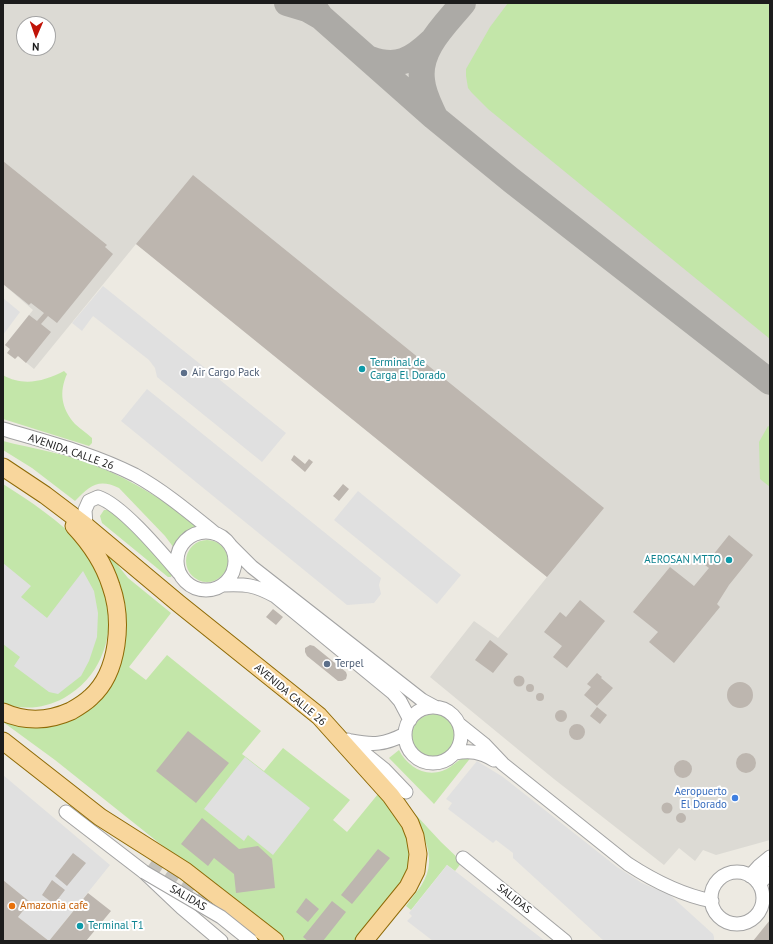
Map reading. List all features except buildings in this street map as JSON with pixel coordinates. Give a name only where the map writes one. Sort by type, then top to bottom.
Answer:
[{"type":"main road","name":"AVENIDA CALLE 26","points":[[3,467],[45,495],[86,526],[178,603],[319,716],[391,796],[410,823],[417,846],[418,863],[408,887],[364,941]]},
{"type":"main road","points":[[3,712],[11,716],[27,719],[45,719],[62,715],[77,707],[91,698],[100,688],[112,664],[115,650],[117,617],[109,580],[87,540],[45,495]]},
{"type":"main road","points":[[3,742],[100,817],[185,871],[275,941]]},
{"type":"street","name":"AVENIDA CALLE 26","points":[[3,429],[76,451],[135,475],[170,498],[216,534]]},
{"type":"street","points":[[86,526],[85,510],[89,501],[98,497],[109,502],[129,519],[180,573],[186,582],[194,587],[204,590],[214,589],[223,585],[229,579],[235,563],[235,554],[231,546]]},
{"type":"street","points":[[180,573],[177,564],[178,554],[188,538],[197,533],[206,532],[216,534],[225,539],[252,567],[422,700],[435,707],[450,712],[460,724],[484,744],[503,764],[628,864],[650,878],[676,890],[700,899],[712,901]]},
{"type":"street","points":[[223,585],[251,585],[261,588],[275,596],[393,692],[400,701],[410,720]]},
{"type":"street","points":[[435,707],[425,708],[417,712],[406,727],[406,743],[416,758],[423,762],[432,764],[441,763],[449,759],[460,747],[462,739],[460,724]]},
{"type":"street","points":[[319,716],[384,769],[406,792]]},
{"type":"street","points":[[349,741],[366,744],[381,744],[393,741],[405,734]]},
{"type":"street","points":[[455,753],[466,751],[480,752],[503,764]]},
{"type":"street","name":"SALIDAS","points":[[66,812],[144,872],[221,941]]},
{"type":"street","points":[[754,880],[759,866],[770,857]]},
{"type":"street","name":"SALIDAS","points":[[463,858],[564,941]]},
{"type":"street","name":"SALIDAS","points":[[144,872],[221,917],[251,941]]},
{"type":"street","points":[[738,873],[754,880],[763,896],[761,908],[754,918],[743,924],[731,923],[725,921],[716,913],[712,901],[713,889],[720,879],[738,873]]},
{"type":"street","points":[[754,880],[770,873]]},
{"type":"shaded area","points":[[3,3],[770,3],[770,840],[716,855],[703,850],[695,861],[679,848],[664,865],[554,779],[430,677],[474,621],[498,638],[547,577],[136,244],[34,369],[5,345],[33,310],[3,284]]},
{"type":"shaded area","name":"Air Cargo Pack","points":[[103,286],[286,433],[262,462],[157,377],[155,368],[149,360],[93,316],[82,331],[72,323]]},
{"type":"shaded area","points":[[3,298],[20,312],[3,335]]},
{"type":"shaded area","points":[[147,389],[381,578],[379,585],[381,594],[374,603],[347,605],[121,421]]},
{"type":"shaded area","points":[[358,491],[461,575],[437,604],[334,520]]},
{"type":"shaded area","points":[[3,563],[31,586],[21,597],[47,618],[83,571],[94,591],[98,613],[97,637],[89,661],[81,676],[58,694],[49,692],[14,666],[20,657],[3,644]]},
{"type":"shaded area","points":[[245,757],[310,808],[273,855],[248,835],[244,841],[204,809]]},
{"type":"shaded area","points":[[477,761],[503,777],[617,867],[642,883],[670,895],[713,934],[714,941],[604,941],[513,858],[513,853],[496,840],[493,843],[448,809],[452,803],[446,799]]},
{"type":"shaded area","points":[[3,775],[110,865],[49,941],[18,917],[30,902],[3,880]]},
{"type":"shaded area","points":[[447,865],[545,941],[433,941],[407,921],[412,916],[409,913]]},
{"type":"green space","points":[[508,3],[770,3],[770,339],[488,109],[468,88],[466,69],[490,27]]},
{"type":"green space","points":[[64,371],[67,374],[64,381],[62,394],[64,406],[75,424],[92,438],[92,443],[89,446],[3,419],[3,375],[11,379],[26,382],[49,378]]},
{"type":"green space","points":[[768,426],[770,427],[770,487],[760,479],[759,442]]},
{"type":"green space","points":[[3,441],[63,455],[111,472],[163,501],[200,526],[191,529],[184,534],[174,548],[165,536],[119,488],[105,484],[95,485],[85,491],[75,501],[32,468],[3,450]]},
{"type":"green space","points":[[3,484],[54,519],[82,545],[93,561],[108,602],[109,617],[106,645],[95,669],[76,690],[64,698],[42,706],[27,708],[3,703]]},
{"type":"green space","points":[[104,510],[110,510],[155,551],[172,575],[171,577],[168,577],[102,523],[100,516]]},
{"type":"green space","points":[[96,538],[128,578],[171,613],[129,667],[146,680],[167,655],[261,731],[242,754],[264,771],[283,748],[350,800],[333,820],[347,832],[378,794],[400,824],[409,846],[410,857],[408,869],[402,881],[362,930],[355,941],[282,941],[55,760],[3,722],[3,718],[56,721],[118,662]]},
{"type":"green space","points":[[207,540],[222,546],[228,561],[222,576],[207,582],[192,576],[186,561],[192,546]]},
{"type":"green space","points":[[434,714],[446,718],[452,724],[456,736],[452,748],[446,754],[434,758],[422,754],[416,748],[412,736],[416,724],[422,718]]},
{"type":"green space","points":[[399,750],[402,756],[411,765],[417,769],[429,772],[444,770],[461,759],[472,756],[434,804],[389,758]]},
{"type":"green space","points":[[402,800],[462,862],[455,871],[447,865],[411,910],[406,906],[421,886],[427,874],[429,863],[428,852],[421,831]]},
{"type":"taxiway","points":[[287,3],[307,9],[321,17]]},
{"type":"taxiway","points":[[311,3],[321,17],[434,117],[511,180],[770,382]]},
{"type":"taxiway","points":[[434,115],[426,98],[422,80],[424,58],[434,38],[463,3]]},
{"type":"taxiway","points":[[370,59],[388,63],[404,61],[411,58],[432,41]]},
{"type":"tunnel","points":[[151,862],[223,912]]},
{"type":"place","name":"Terminal de Carga El Dorado","points":[[362,369]]},
{"type":"place","name":"Air Cargo Pack","points":[[184,373]]},
{"type":"place","name":"AEROSAN MTTO","points":[[729,560]]},
{"type":"place","name":"Terpel","points":[[327,664]]},
{"type":"place","name":"Aeropuerto El Dorado","points":[[735,798]]},
{"type":"place","name":"Amazonia cafe","points":[[12,906]]},
{"type":"place","name":"Terminal T1","points":[[80,926]]}]
